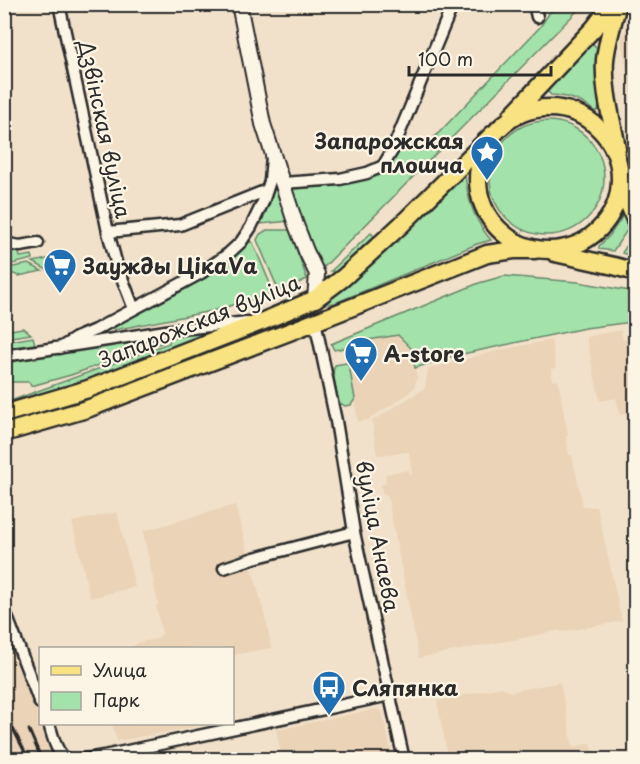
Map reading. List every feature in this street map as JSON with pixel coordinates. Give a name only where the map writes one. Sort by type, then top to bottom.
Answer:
[{"type":"main road","name":"Запарожская вуліца","points":[[4,414],[88,388],[315,299],[343,278],[402,224],[499,128],[594,28],[612,4]]},
{"type":"main road","points":[[539,250],[558,250],[587,240],[609,218],[616,204],[620,189],[620,169],[605,62],[618,4]]},
{"type":"main road","points":[[636,222],[613,147],[603,132],[573,112],[538,109],[520,114],[499,128],[486,146],[480,167],[479,189],[489,216],[508,238],[521,245],[539,250],[636,272]]},
{"type":"main road","name":"Запарожская вуліца","points":[[4,433],[87,409],[488,254],[514,250],[539,250]]},
{"type":"street","name":"Дзвінская вуліца","points":[[59,4],[108,232],[116,262],[134,309]]},
{"type":"street","points":[[239,4],[263,124],[272,156],[302,242],[317,274],[315,299]]},
{"type":"street","points":[[282,183],[340,179],[367,173],[382,166],[392,151],[453,4]]},
{"type":"street","points":[[534,4],[537,16]]},
{"type":"street","name":"Запарожская вуліца","points":[[60,348],[201,273],[228,254],[251,228],[259,213],[270,181],[272,156]]},
{"type":"street","points":[[108,232],[180,225],[267,190]]},
{"type":"street","points":[[4,243],[20,246],[38,243]]},
{"type":"street","points":[[317,274],[343,278]]},
{"type":"street","points":[[4,356],[172,330],[266,320]]},
{"type":"street","name":"вуліца Анаева","points":[[315,321],[336,421],[354,532],[404,759]]},
{"type":"street","points":[[224,568],[249,559],[354,532]]},
{"type":"street","points":[[4,609],[39,700]]},
{"type":"street","points":[[81,759],[390,695]]},
{"type":"street","points":[[50,725],[64,756]]},
{"type":"shaded area","points":[[634,5],[636,5],[635,109],[621,41]]},
{"type":"shaded area","points":[[621,330],[623,340],[630,339],[632,345],[635,343],[636,412],[620,415],[616,398],[600,401],[586,337]]},
{"type":"shaded area","points":[[398,335],[411,348],[417,378],[414,388],[368,420],[358,422],[344,348],[350,344]]},
{"type":"shaded area","points":[[551,340],[556,368],[551,369],[552,381],[558,380],[568,435],[566,436],[569,455],[572,455],[583,506],[597,507],[622,621],[561,632],[560,630],[419,658],[387,494],[383,495],[381,485],[386,483],[385,474],[409,470],[412,475],[409,452],[377,455],[372,421],[425,388],[428,369],[500,350]]},
{"type":"shaded area","points":[[235,505],[268,628],[271,648],[234,655],[234,647],[129,647],[156,639],[162,634],[143,531]]},
{"type":"shaded area","points":[[117,512],[135,587],[90,598],[72,522]]},
{"type":"shaded area","points":[[4,639],[39,717],[39,725],[43,725],[59,759],[5,759]]},
{"type":"shaded area","points":[[560,682],[573,747],[591,743],[595,759],[448,759],[437,701],[502,687],[510,692]]},
{"type":"shaded area","points":[[376,709],[382,711],[393,759],[282,759],[276,730]]},
{"type":"shaded area","points":[[112,725],[205,725],[117,741]]},
{"type":"green space","points":[[561,5],[583,5],[324,267],[319,264],[314,258],[289,188],[387,173],[396,153],[429,143],[540,27],[550,12]]},
{"type":"green space","points":[[591,42],[598,49],[596,69],[598,111],[574,99],[551,95],[545,89]]},
{"type":"green space","points":[[547,121],[569,126],[587,138],[599,156],[604,178],[599,200],[587,218],[569,230],[547,235],[525,230],[507,218],[495,200],[490,178],[495,156],[507,138],[525,126]]},
{"type":"green space","points":[[462,171],[465,174],[473,209],[480,225],[491,240],[335,303],[323,304],[338,293]]},
{"type":"green space","points":[[276,183],[289,221],[261,224]]},
{"type":"green space","points":[[626,211],[632,223],[613,251],[599,249],[599,246],[610,235]]},
{"type":"green space","points":[[267,230],[290,230],[307,279],[283,290],[278,289],[257,240],[260,234]]},
{"type":"green space","points":[[635,232],[635,257],[622,253]]},
{"type":"green space","points":[[371,233],[374,236],[346,265],[337,272],[331,271]]},
{"type":"green space","points":[[249,241],[253,243],[274,293],[212,311],[114,330],[113,328],[130,318],[220,268]]},
{"type":"green space","points":[[4,247],[18,249],[20,257],[32,255],[33,259],[8,265],[5,263]]},
{"type":"green space","points":[[47,259],[63,267],[47,270],[33,262]]},
{"type":"green space","points":[[29,264],[42,271],[19,276],[5,271],[5,267]]},
{"type":"green space","points":[[504,276],[578,282],[635,292],[635,319],[632,322],[585,328],[453,356],[415,368],[411,348],[398,335],[350,344],[334,350],[331,344],[479,283]]},
{"type":"green space","points":[[22,328],[31,334],[5,338],[5,331]]},
{"type":"green space","points":[[198,331],[207,336],[81,383],[5,403],[169,343],[172,335]]},
{"type":"green space","points":[[169,335],[167,341],[71,375],[31,386],[29,382],[5,382],[5,362]]},
{"type":"green space","points":[[33,337],[35,344],[5,348],[5,342]]},
{"type":"green space","points":[[346,363],[349,365],[355,399],[351,405],[345,406],[338,402],[333,372],[335,365]]},
{"type":"railway","points":[[7,717],[29,760]]},
{"type":"railway","points":[[29,730],[42,760]]},
{"type":"railway","points":[[4,735],[12,760]]},
{"type":"place","name":"Запарожская плошча","points":[[487,181]]},
{"type":"place","name":"Заужды ЦікаVа","points":[[60,294]]},
{"type":"place","name":"А-store","points":[[361,382]]},
{"type":"place","name":"Сляпянка","points":[[329,716]]}]
